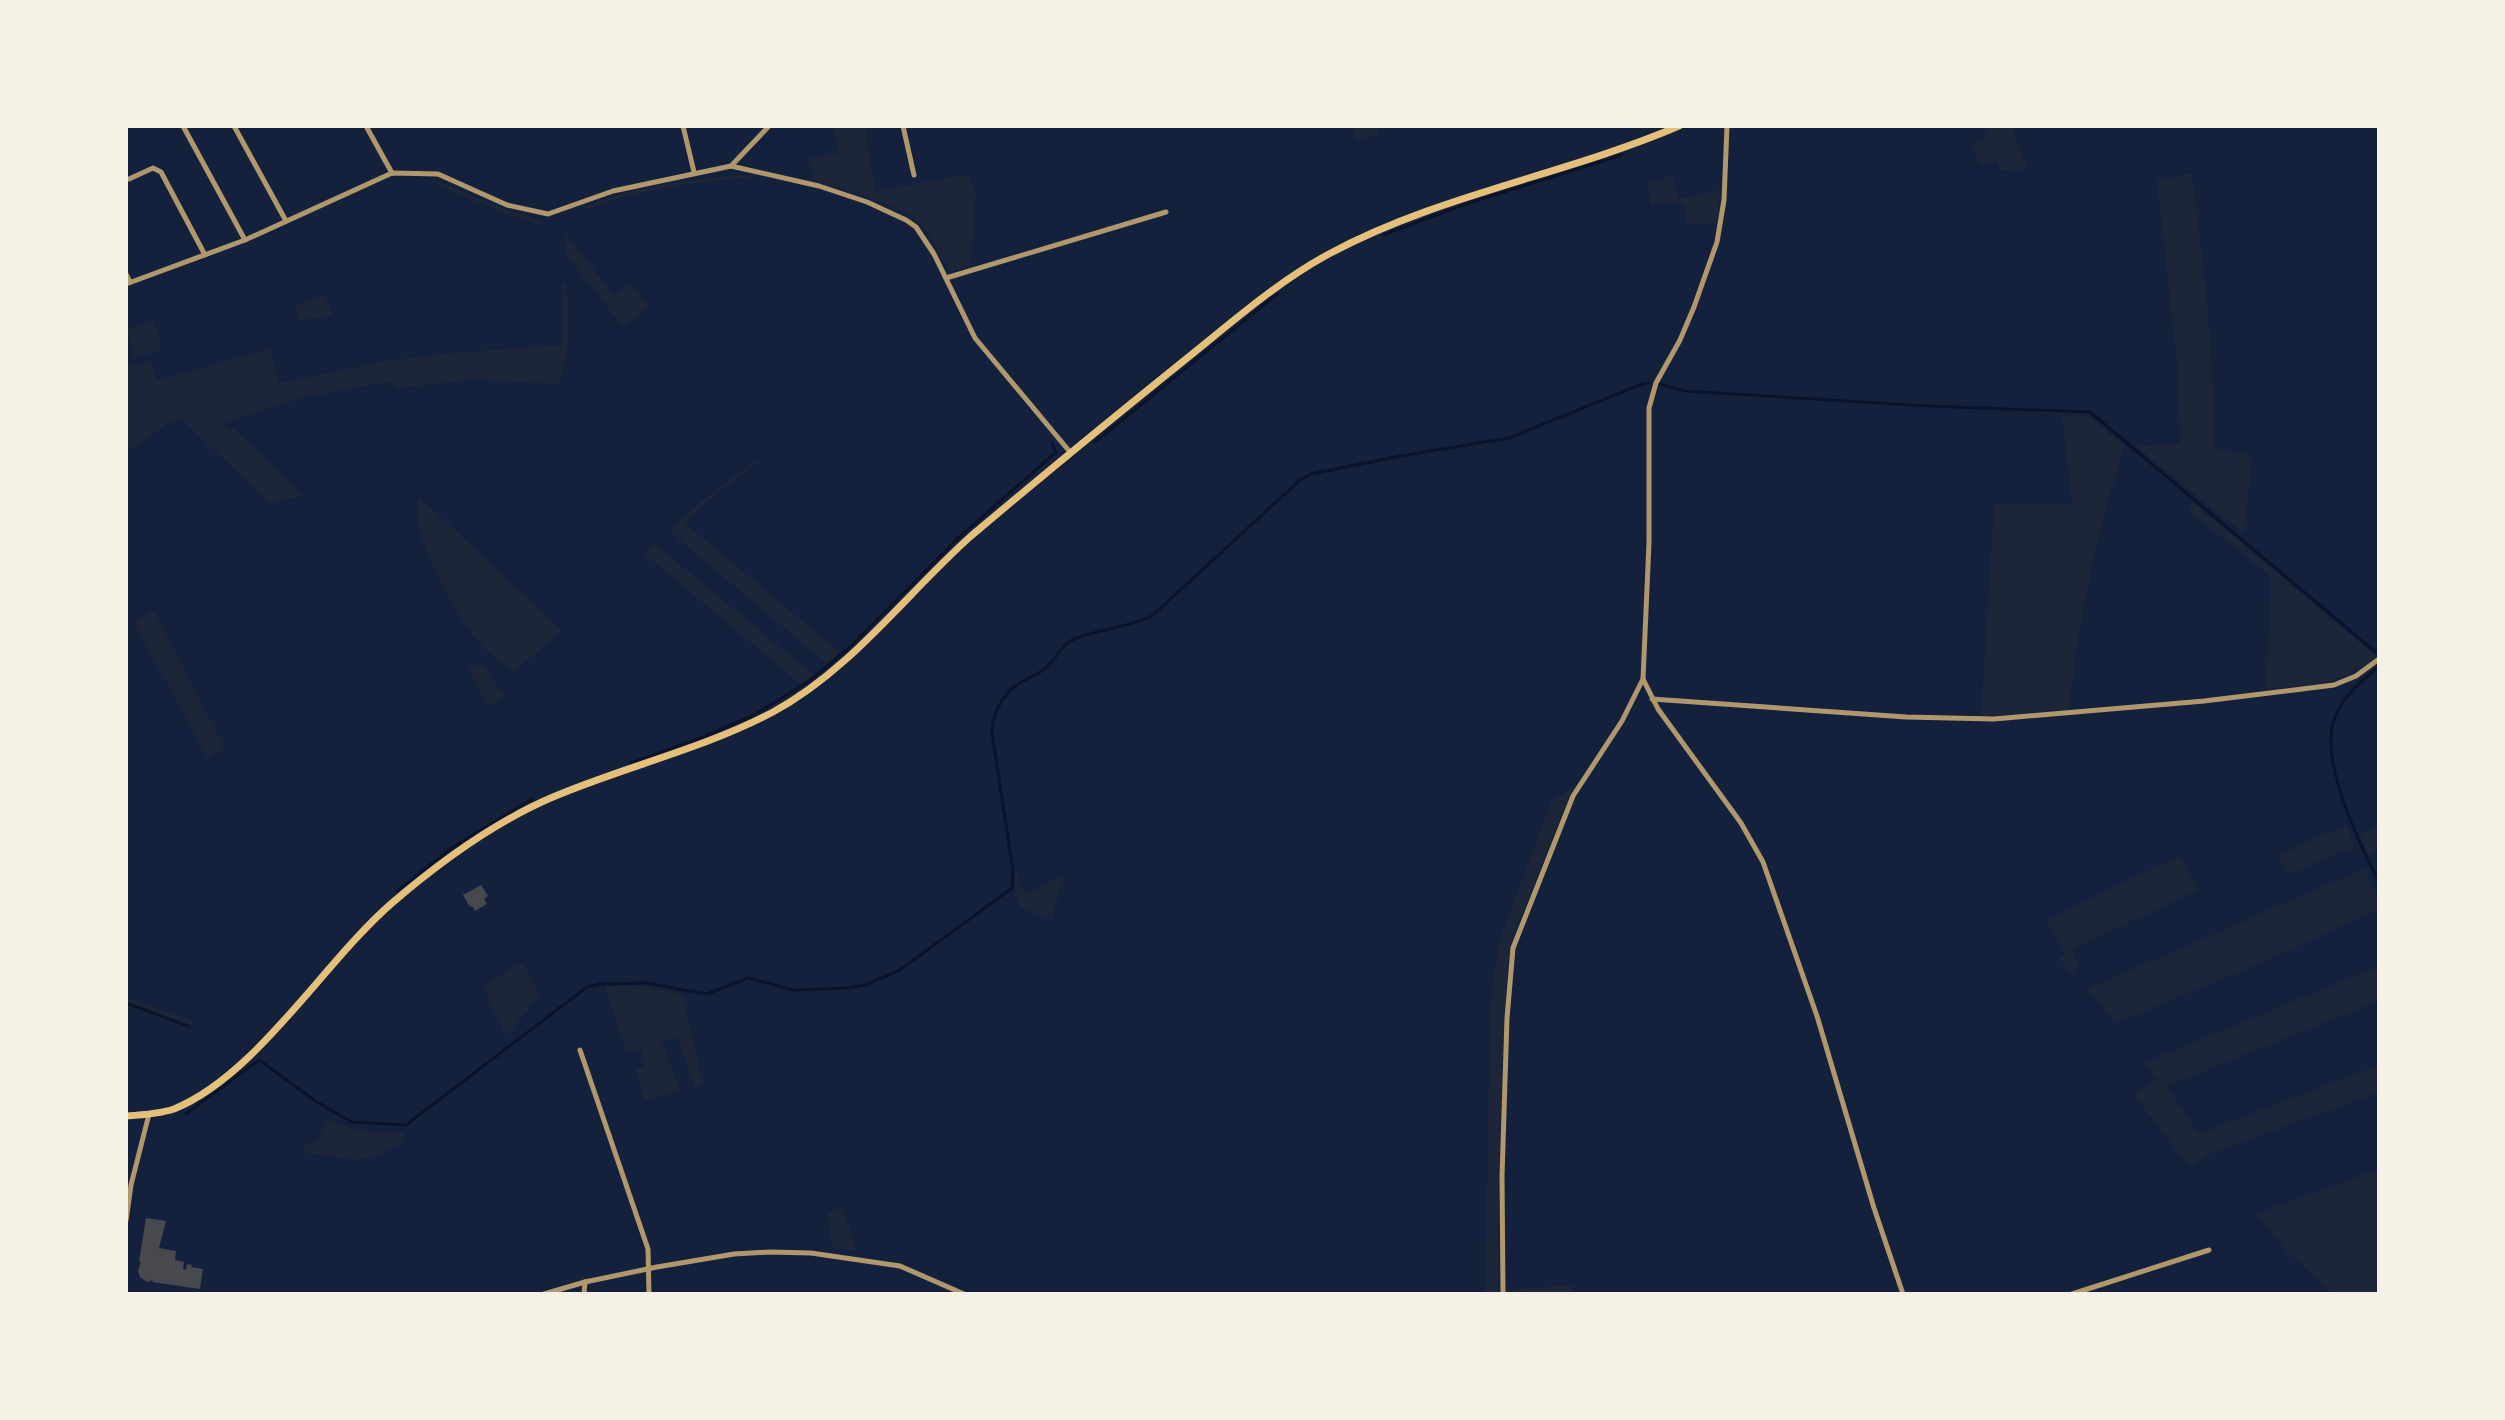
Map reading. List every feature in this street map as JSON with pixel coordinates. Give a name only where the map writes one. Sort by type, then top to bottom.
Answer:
[{"type":"main road","points":[[126,1116],[166,1111],[186,1103],[244,1061],[389,905],[483,834],[554,797],[672,756],[742,727],[775,711],[820,681],[867,639],[938,565],[1070,452],[1270,292],[1327,255],[1436,208],[1679,126]]},
{"type":"street","points":[[183,126],[245,240]]},
{"type":"street","points":[[234,126],[286,221]]},
{"type":"street","points":[[366,126],[392,173]]},
{"type":"street","points":[[683,126],[694,172]]},
{"type":"street","points":[[731,166],[769,126]]},
{"type":"street","points":[[903,126],[914,175]]},
{"type":"street","points":[[1503,1294],[1502,1176],[1507,1018],[1513,948],[1573,796],[1622,721],[1643,679],[1649,543],[1649,408],[1656,383],[1694,307],[1717,242],[1724,200],[1727,126]]},
{"type":"street","points":[[126,274],[128,283],[245,240],[392,173],[438,174],[507,205],[548,214],[613,191],[731,166],[819,186],[867,202],[906,220],[922,234],[975,338],[1070,452]]},
{"type":"street","points":[[129,179],[153,168],[161,172],[205,255]]},
{"type":"street","points":[[946,278],[1166,212]]},
{"type":"street","points":[[1651,699],[1906,717],[1994,719],[2204,701],[2334,685],[2356,676],[2379,659]]},
{"type":"street","points":[[1643,679],[1651,699],[1741,823],[1763,862],[1817,1016],[1903,1294]]},
{"type":"street","points":[[580,1050],[648,1249],[649,1294]]},
{"type":"street","points":[[126,1221],[131,1185],[149,1114]]},
{"type":"street","points":[[2072,1294],[2209,1250]]},
{"type":"street","points":[[545,1294],[649,1269],[734,1254],[770,1252],[811,1253],[900,1266],[964,1294]]},
{"type":"street","points":[[584,1294],[585,1282]]},
{"type":"shaded area","points":[[833,126],[865,126],[875,192],[969,174],[977,199],[973,202],[974,232],[970,265],[953,271],[949,269],[927,231],[905,213],[814,180],[810,158],[839,153]]},
{"type":"shaded area","points":[[1352,126],[1383,126],[1378,128],[1380,134],[1358,142]]},
{"type":"shaded area","points":[[1986,126],[2011,126],[2028,169],[1999,170],[1997,162],[1979,165],[1971,144],[1988,136]]},
{"type":"shaded area","points":[[2192,173],[2208,310],[2215,448],[2252,456],[2244,533],[2136,446],[2180,444],[2177,364],[2157,180]]},
{"type":"shaded area","points":[[744,175],[753,177],[678,185],[629,195],[586,210],[584,207],[662,185]]},
{"type":"shaded area","points":[[1672,175],[1680,199],[1720,190],[1717,223],[1687,225],[1684,202],[1650,205],[1648,184]]},
{"type":"shaded area","points":[[438,181],[505,210],[537,219],[546,227],[501,212],[438,185]]},
{"type":"shaded area","points":[[564,232],[614,295],[630,283],[649,307],[623,327],[567,256]]},
{"type":"shaded area","points":[[566,284],[567,347],[559,384],[474,380],[395,388],[393,381],[305,397],[224,423],[230,430],[234,428],[304,496],[270,503],[181,419],[166,424],[133,449],[126,445],[126,368],[151,360],[158,381],[270,348],[279,383],[385,361],[563,345],[562,285]]},
{"type":"shaded area","points":[[325,294],[333,316],[300,320],[295,305]]},
{"type":"shaded area","points":[[154,320],[162,350],[135,357],[126,329]]},
{"type":"shaded area","points":[[2062,416],[2089,417],[2125,446],[2105,511],[2090,576],[2069,710],[1981,717],[1994,503],[2072,505]]},
{"type":"shaded area","points":[[756,460],[758,463],[707,501],[685,523],[840,652],[828,665],[669,531],[705,498]]},
{"type":"shaded area","points":[[419,496],[562,631],[514,672],[480,644],[447,595],[420,531],[417,512]]},
{"type":"shaded area","points":[[2192,502],[2377,657],[2337,679],[2266,689],[2271,576],[2188,511]]},
{"type":"shaded area","points":[[655,544],[814,675],[800,684],[644,554]]},
{"type":"shaded area","points":[[154,610],[225,748],[208,758],[134,623]]},
{"type":"shaded area","points":[[482,662],[504,697],[487,706],[469,669]]},
{"type":"shaded area","points":[[1573,787],[1517,927],[1507,966],[1498,1175],[1498,1294],[1485,1294],[1493,977],[1501,936],[1551,802]]},
{"type":"shaded area","points":[[2379,824],[2379,848],[2368,856],[2361,836]]},
{"type":"shaded area","points":[[2346,825],[2354,847],[2287,874],[2278,855]]},
{"type":"shaded area","points":[[2179,856],[2198,889],[2072,950],[2079,966],[2074,978],[2059,958],[2065,954],[2046,920]]},
{"type":"shaded area","points":[[2364,869],[2379,897],[2379,909],[2254,966],[2115,1023],[2087,989]]},
{"type":"shaded area","points":[[1016,871],[1021,890],[1030,892],[1060,876],[1062,880],[1052,920],[1021,907],[1014,891]]},
{"type":"shaded area","points":[[523,963],[541,997],[527,1006],[529,1009],[506,1036],[482,985]]},
{"type":"shaded area","points":[[2379,966],[2379,1001],[2167,1086],[2199,1134],[2379,1065],[2379,1092],[2212,1153],[2189,1166],[2133,1094],[2157,1080],[2144,1063]]},
{"type":"shaded area","points":[[605,986],[639,986],[684,995],[703,1085],[695,1087],[677,1036],[662,1042],[680,1091],[645,1101],[635,1069],[645,1066],[640,1048],[626,1053]]},
{"type":"shaded area","points":[[126,997],[194,1021],[188,1028],[126,1006]]},
{"type":"shaded area","points":[[327,1119],[364,1131],[404,1132],[404,1142],[376,1156],[356,1160],[306,1153],[302,1145],[317,1140]]},
{"type":"shaded area","points":[[2379,1169],[2379,1294],[2334,1294],[2287,1252],[2256,1214]]},
{"type":"shaded area","points":[[843,1207],[856,1250],[832,1248],[827,1213]]},
{"type":"shaded area","points":[[1572,1285],[1573,1294],[1506,1294],[1506,1290]]},
{"type":"building","points":[[481,885],[488,896],[484,899],[487,904],[475,911],[463,895]]},
{"type":"building","points":[[146,1218],[166,1221],[159,1248],[176,1251],[175,1260],[184,1262],[183,1269],[186,1270],[187,1264],[203,1269],[200,1289],[153,1280],[147,1282],[140,1277],[138,1271]]},
{"type":"waterway","points":[[1383,235],[1463,205],[1622,155]]},
{"type":"waterway","points":[[1095,442],[1277,294]]},
{"type":"waterway","points":[[186,1114],[259,1060],[317,1102],[352,1122],[406,1125],[587,987],[646,983],[707,994],[748,978],[794,990],[848,988],[865,985],[900,970],[1012,888],[1013,871],[993,724],[1005,696],[1046,668],[1066,644],[1152,616],[1300,480],[1311,474],[1509,438],[1649,383]]},
{"type":"waterway","points":[[1660,384],[1685,391],[2090,412],[2379,655]]},
{"type":"waterway","points":[[631,763],[752,716],[808,682],[850,647],[955,541],[1056,452],[1052,444]]},
{"type":"waterway","points":[[2379,666],[2343,702],[2331,735],[2332,755],[2343,801],[2379,882]]},
{"type":"waterway","points":[[397,891],[453,847],[532,799]]},
{"type":"waterway","points":[[126,1003],[188,1026]]}]
